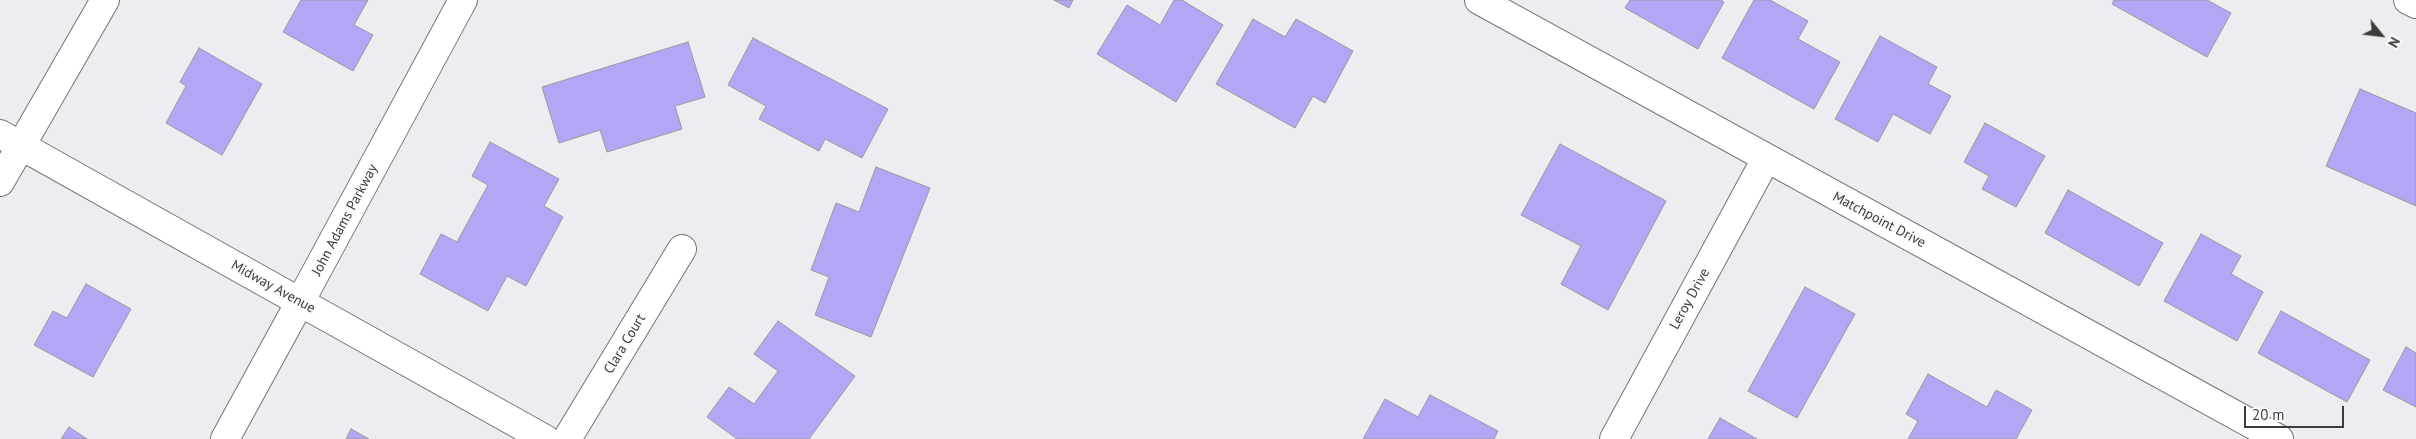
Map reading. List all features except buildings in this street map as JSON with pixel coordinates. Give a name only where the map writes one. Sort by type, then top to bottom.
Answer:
[{"type":"street","points":[[0,182],[10,140],[105,0]]},
{"type":"street","name":"John Adams Parkway","points":[[224,439],[463,0]]},
{"type":"street","name":"Matchpoint Drive","points":[[1479,0],[2279,439]]},
{"type":"street","points":[[2408,0],[2416,4]]},
{"type":"street","name":"Midway Avenue","points":[[10,140],[545,439]]},
{"type":"street","name":"Leroy Drive","points":[[1614,439],[1766,159]]},
{"type":"street","name":"Clara Court","points":[[568,439],[682,250]]}]
